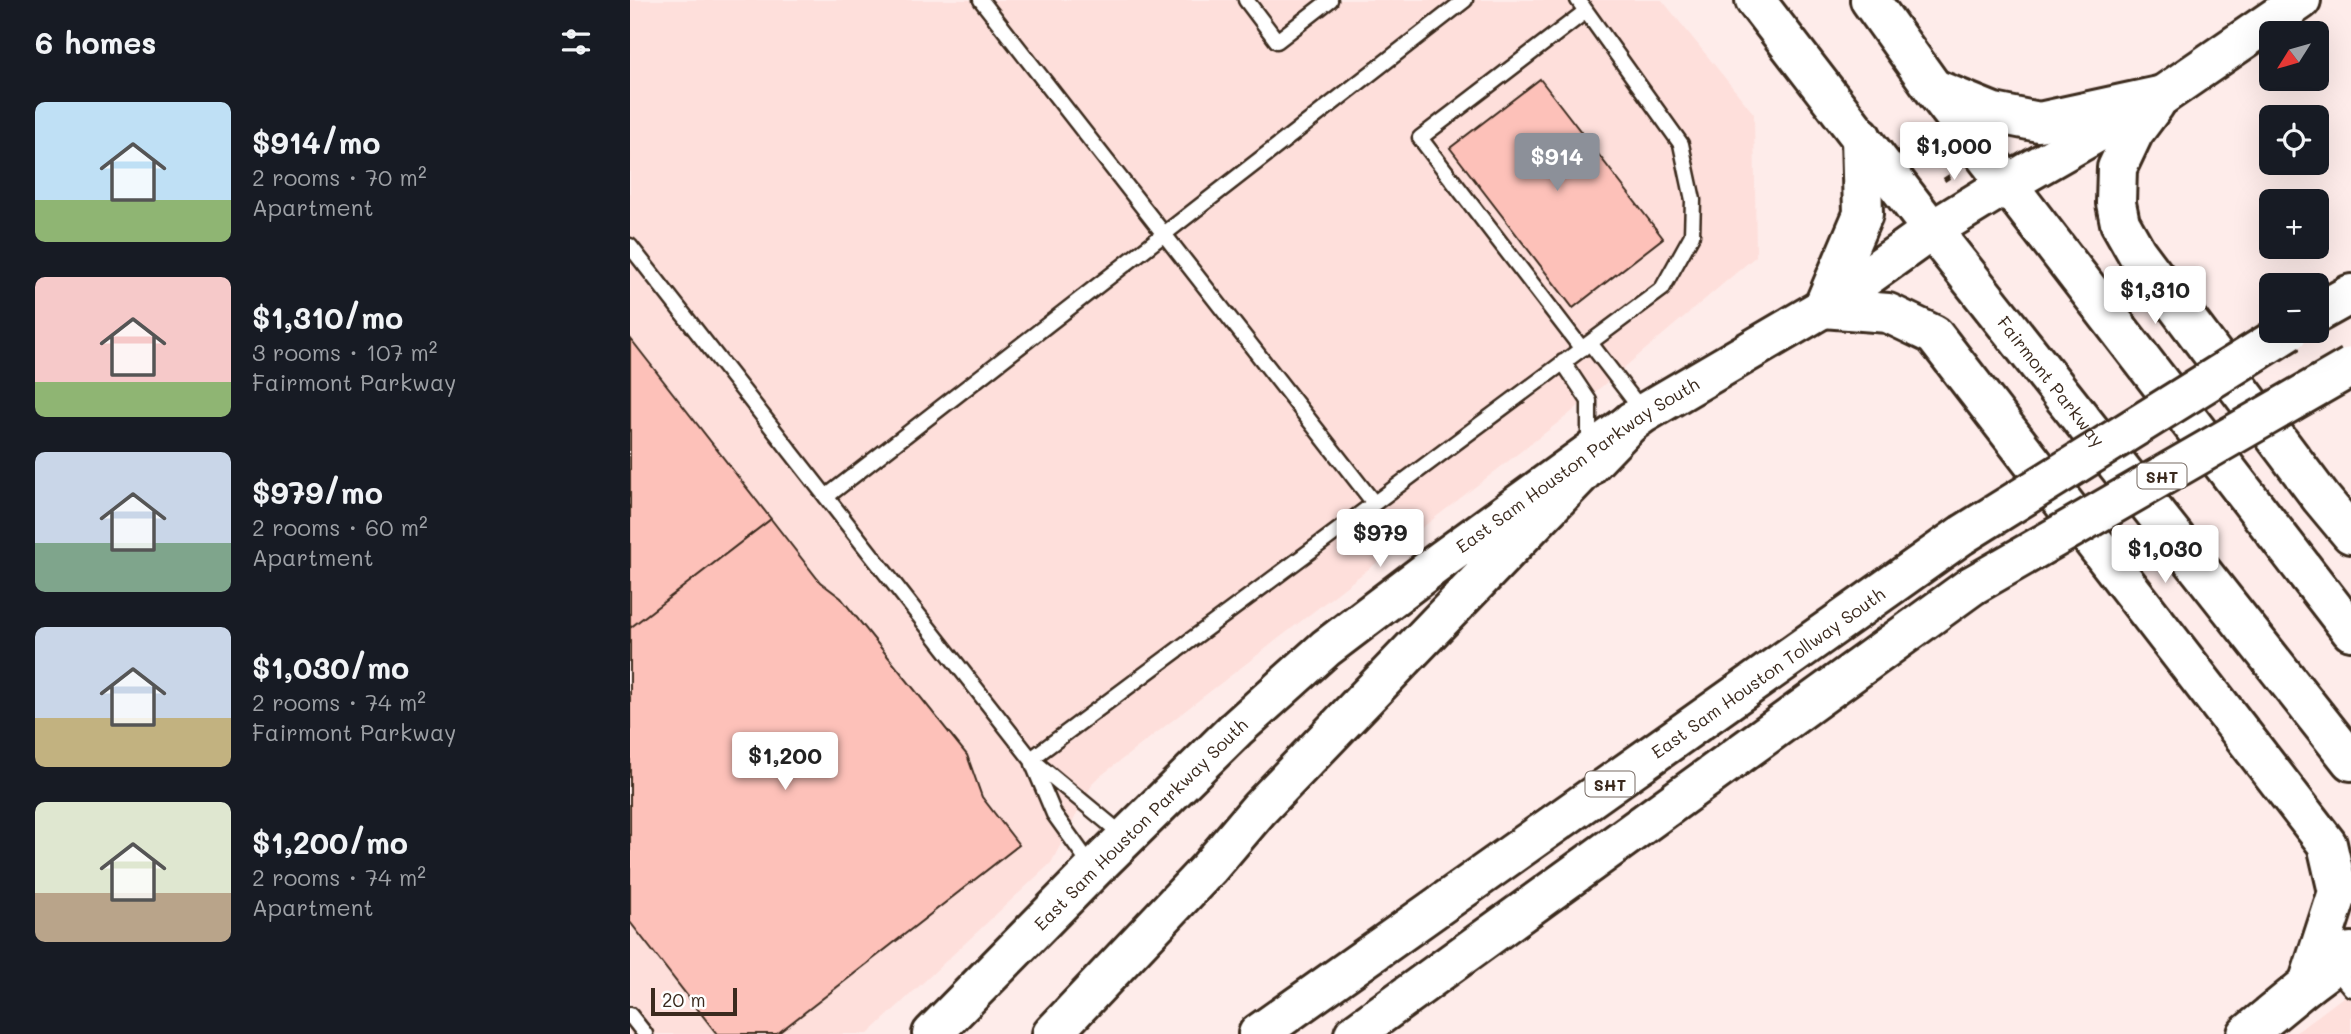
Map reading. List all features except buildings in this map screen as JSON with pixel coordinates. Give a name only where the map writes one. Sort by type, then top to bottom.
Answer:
[{"type":"main road","name":"Fairmont Parkway","points":[[1755,0],[1932,230],[2351,761]]},
{"type":"main road","points":[[1870,0],[1933,88],[2351,631]]},
{"type":"main road","name":"East Sam Houston Parkway South","points":[[932,1034],[1236,729],[1326,649],[1438,562],[1638,417],[1824,308],[1932,230],[2007,184],[2163,95],[2301,0]]},
{"type":"main road","points":[[1933,88],[1994,113],[2039,122],[2163,95]]},
{"type":"main road","points":[[2163,95],[2134,132],[2117,167],[2116,202],[2120,223],[2137,253],[2351,534]]},
{"type":"main road","points":[[1861,136],[1863,214],[1824,308],[1888,313],[1934,335],[2327,844],[2338,892],[2335,973],[2259,1030]]},
{"type":"main road","name":"East Sam Houston Tollway South","points":[[1258,1034],[1962,535],[2270,343]]},
{"type":"main road","name":"SHT","points":[[1354,1034],[1973,585],[2351,367]]},
{"type":"main road","points":[[1052,1034],[1209,868],[1259,809],[1638,417]]},
{"type":"lane","points":[[981,0],[1374,503]]},
{"type":"lane","points":[[1245,0],[1277,41],[1330,0]]},
{"type":"lane","points":[[826,497],[1465,0]]},
{"type":"lane","points":[[1031,759],[1563,362],[1586,346],[1662,289],[1692,236],[1693,200],[1681,144],[1582,5],[1420,138],[1586,346],[1638,417]]},
{"type":"lane","points":[[630,246],[1031,759],[1126,837]]},
{"type":"lane","points":[[1563,362],[1589,401],[1590,452]]},
{"type":"lane","points":[[1031,759],[1054,814],[1094,869]]},
{"type":"lane","points":[[630,1015],[645,1034]]},
{"type":"path","points":[[1944,180],[1961,169]]},
{"type":"shaded area","points":[[630,0],[1662,0],[1754,114],[1756,256],[1568,415],[1094,781],[1051,863],[868,1034],[630,1034]]},
{"type":"shaded area","points":[[2351,991],[2351,1034],[2294,1034]]}]
